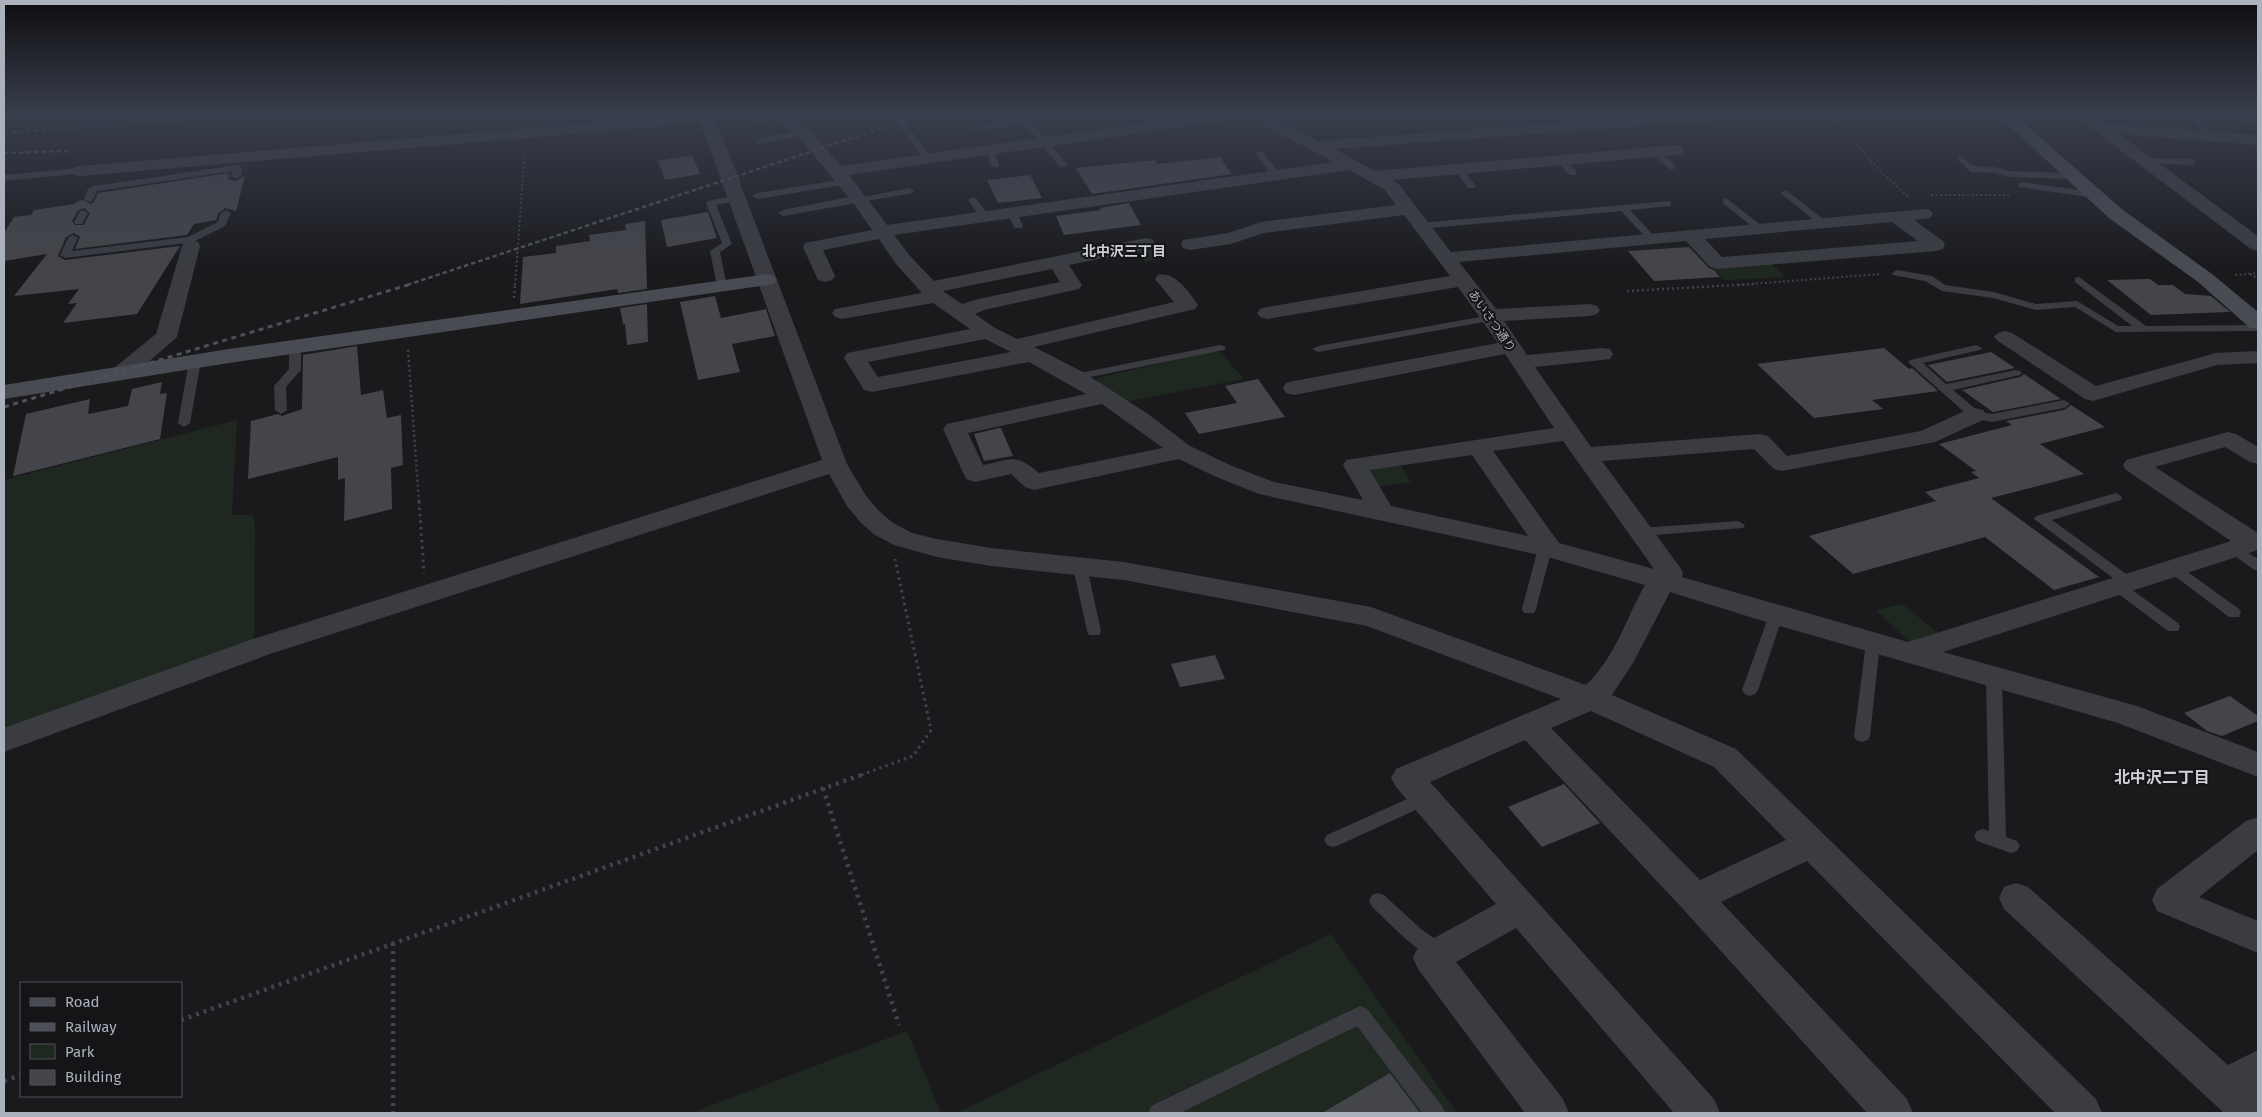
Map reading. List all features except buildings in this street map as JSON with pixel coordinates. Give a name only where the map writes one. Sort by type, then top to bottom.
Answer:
[{"type":"street","points":[[81,171],[239,167],[263,164]]},
{"type":"street","points":[[728,164],[739,189],[767,280],[835,464],[856,500],[870,517],[884,528],[903,539],[937,548],[991,557],[1124,571],[1371,617],[1591,698],[1725,758],[2082,1113]]},
{"type":"street","points":[[829,164],[860,199],[908,267],[932,292],[988,332],[1075,377],[1140,419],[1182,451],[1223,471],[1268,489],[1545,548],[1668,582],[1994,678],[2126,714],[2258,765]]},
{"type":"street","points":[[840,177],[900,164]]},
{"type":"street","points":[[1373,176],[1513,164]]},
{"type":"street","points":[[2059,164],[2116,214],[2205,278],[2258,323]]},
{"type":"street","points":[[2149,164],[2258,245]]},
{"type":"street","points":[[825,276],[812,247],[882,232],[984,216],[1015,219],[1351,165]]},
{"type":"street","name":"あいさつ通り","points":[[1351,165],[1391,186],[1464,280],[1569,433],[1670,572],[1668,582]]},
{"type":"street","points":[[1446,258],[1690,234],[1924,214]]},
{"type":"street","points":[[1190,244],[1231,238],[1261,228],[1414,217]]},
{"type":"street","points":[[1690,234],[1716,263],[1942,245],[1897,217]]},
{"type":"street","points":[[122,373],[166,337],[191,243]]},
{"type":"street","points":[[842,313],[1057,262],[1146,244]]},
{"type":"street","points":[[959,313],[978,304],[1072,285],[1057,262]]},
{"type":"street","points":[[988,332],[855,358],[872,385],[1022,350],[1188,305],[1165,279]]},
{"type":"street","points":[[4,392],[295,346],[767,280]]},
{"type":"street","points":[[1267,313],[1464,280]]},
{"type":"street","points":[[1491,317],[1590,310]]},
{"type":"street","points":[[2005,337],[2093,394],[2216,359],[2258,357]]},
{"type":"street","points":[[1294,388],[1516,355],[1602,354]]},
{"type":"street","points":[[1105,396],[955,428],[975,474],[1016,466],[1034,482],[1182,451]]},
{"type":"street","points":[[1585,455],[1760,441],[1782,464],[1927,437],[1975,415]]},
{"type":"street","points":[[1383,513],[1355,464],[1569,433]]},
{"type":"street","points":[[2251,550],[2135,465],[2228,438],[2258,457]]},
{"type":"street","points":[[1478,446],[1546,542],[1545,548]]},
{"type":"street","points":[[4,740],[260,646],[835,464]]},
{"type":"street","points":[[1908,652],[2173,568],[2251,550]]},
{"type":"street","points":[[1668,582],[1657,587],[1639,624],[1602,690],[1591,698],[1407,778],[1700,1113]]},
{"type":"street","points":[[1529,724],[1695,898],[1893,1113]]},
{"type":"street","points":[[2258,831],[2169,900],[2258,938]]},
{"type":"street","points":[[1695,898],[1811,844]]},
{"type":"street","points":[[2016,898],[2252,1113]]},
{"type":"street","points":[[1521,908],[1431,958],[1549,1113]]},
{"type":"street","points":[[2225,1088],[2258,1069]]},
{"type":"lane","points":[[1267,164],[1276,176]]},
{"type":"lane","points":[[1564,164],[1573,173]]},
{"type":"lane","points":[[1669,164],[1672,167]]},
{"type":"lane","points":[[1966,164],[1971,169],[1995,170],[2009,174],[2072,176]]},
{"type":"lane","points":[[89,199],[93,189],[239,167]]},
{"type":"lane","points":[[1458,169],[1471,186]]},
{"type":"lane","points":[[4,178],[81,171]]},
{"type":"lane","points":[[2009,174],[2032,194]]},
{"type":"lane","points":[[722,286],[715,251],[727,244],[711,203],[739,189],[840,177]]},
{"type":"lane","points":[[2022,185],[2094,196]]},
{"type":"lane","points":[[783,213],[909,191]]},
{"type":"lane","points":[[1786,193],[1823,223]]},
{"type":"lane","points":[[973,200],[984,216]]},
{"type":"lane","points":[[1726,201],[1759,228]]},
{"type":"lane","points":[[1414,217],[1622,208],[1668,204]]},
{"type":"lane","points":[[1622,208],[1651,238]]},
{"type":"lane","points":[[72,238],[65,256],[191,243],[222,224],[226,213]]},
{"type":"lane","points":[[1896,273],[1928,278],[1942,288],[1994,295],[2036,307],[2077,304],[2116,329],[2258,328]]},
{"type":"lane","points":[[2079,280],[2143,329]]},
{"type":"lane","points":[[1318,349],[1491,317]]},
{"type":"lane","points":[[281,410],[280,386],[295,370],[295,346]]},
{"type":"lane","points":[[1075,377],[1220,348]]},
{"type":"lane","points":[[1976,348],[1914,362],[1975,415],[1992,418],[2064,404]]},
{"type":"lane","points":[[184,423],[195,362]]},
{"type":"lane","points":[[1945,388],[2016,373]]},
{"type":"lane","points":[[2116,497],[2041,519],[2173,627]]},
{"type":"lane","points":[[1640,532],[1738,525]]},
{"type":"lane","points":[[1529,609],[1545,548]]},
{"type":"lane","points":[[1080,567],[1094,631]]},
{"type":"lane","points":[[2173,568],[2234,612]]},
{"type":"lane","points":[[1750,690],[1776,615]]},
{"type":"lane","points":[[1862,736],[1873,643]]},
{"type":"lane","points":[[1994,678],[1997,841]]},
{"type":"lane","points":[[1333,840],[1425,798]]},
{"type":"lane","points":[[1378,901],[1416,936],[1440,953]]},
{"type":"lane","points":[[1158,1113],[1360,1015],[1435,1113]]},
{"type":"path","points":[[513,315],[525,164]]},
{"type":"path","points":[[1874,164],[1924,214]]},
{"type":"path","points":[[1927,195],[2032,194]]},
{"type":"path","points":[[1908,196],[1917,196]]},
{"type":"path","points":[[1626,291],[1710,288],[1896,273]]},
{"type":"path","points":[[2249,274],[2258,279]]},
{"type":"path","points":[[407,330],[426,594]]},
{"type":"path","points":[[182,1020],[913,756],[931,730],[894,552],[903,539]]},
{"type":"path","points":[[823,788],[899,1025]]},
{"type":"path","points":[[393,943],[393,1113]]},
{"type":"path","points":[[4,1081],[20,1075]]},
{"type":"green space","points":[[1158,249],[1165,257],[1145,262],[1136,251]]},
{"type":"green space","points":[[1771,264],[1786,277],[1725,280],[1713,268]]},
{"type":"green space","points":[[1213,351],[1221,353],[1244,379],[1125,402],[1095,382],[1098,378]]},
{"type":"green space","points":[[237,420],[232,515],[253,515],[255,527],[254,640],[4,732],[4,480]]},
{"type":"green space","points":[[1401,465],[1411,482],[1376,487],[1368,475],[1372,469]]},
{"type":"green space","points":[[1903,604],[1939,634],[1910,643],[1876,610]]},
{"type":"green space","points":[[1331,934],[1457,1113],[956,1113]]},
{"type":"green space","points":[[907,1031],[941,1113],[691,1113]]},
{"type":"tunnel","points":[[728,174],[733,188]]},
{"type":"railway","points":[[407,285],[773,164]]},
{"type":"railway","points":[[4,407],[411,284]]},
{"type":"district","name":"北中沢三丁目","points":[[1124,251]]},
{"type":"district","name":"北中沢二丁目","points":[[2162,777]]}]
